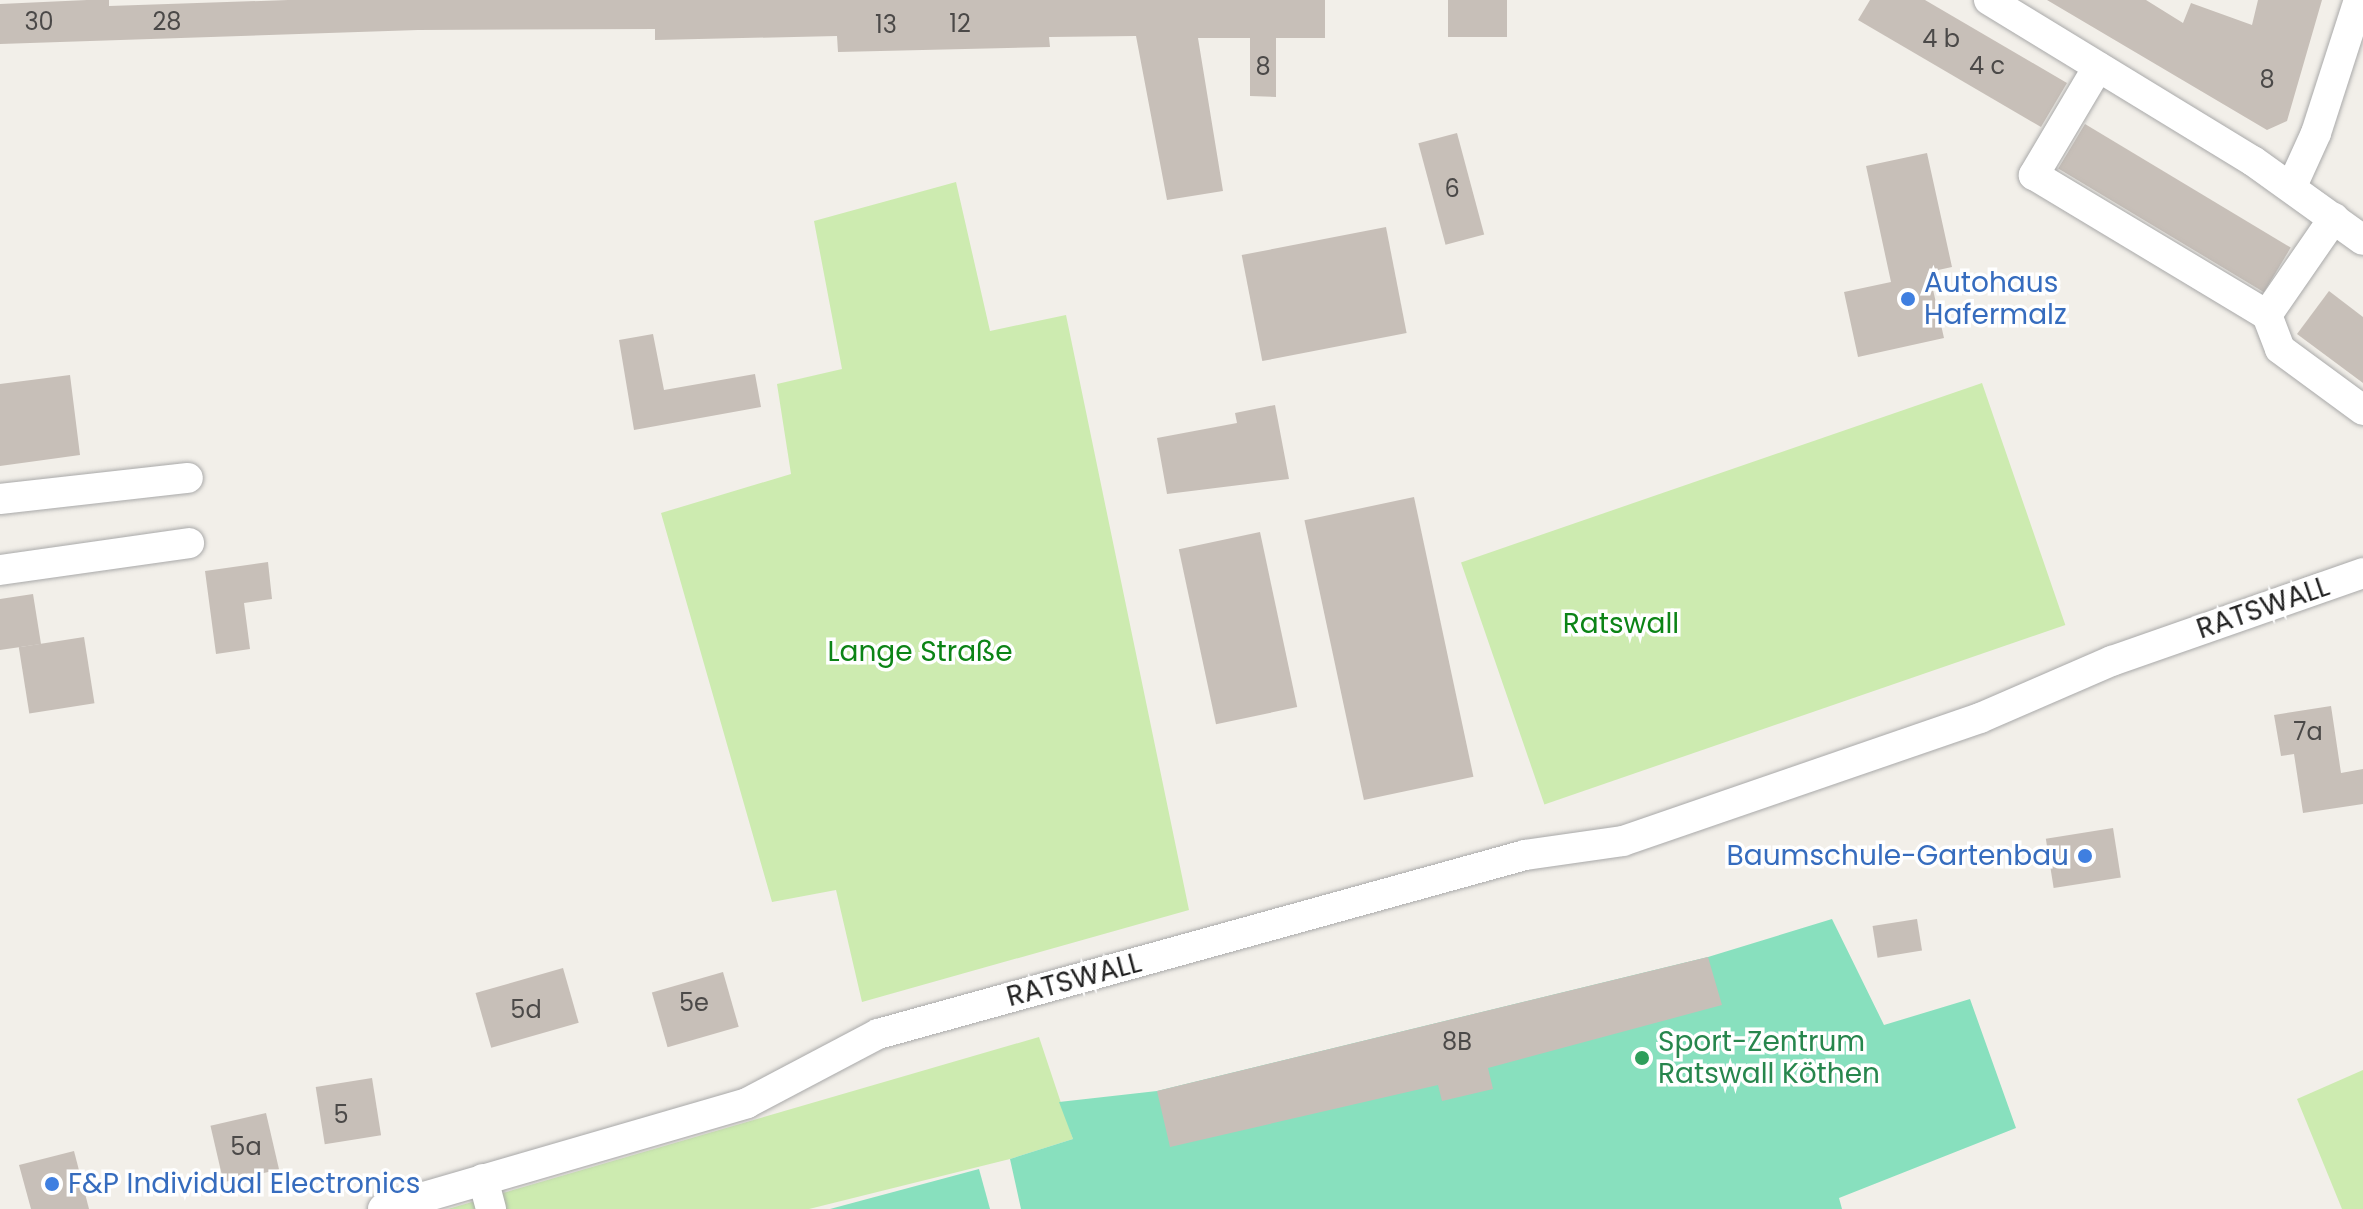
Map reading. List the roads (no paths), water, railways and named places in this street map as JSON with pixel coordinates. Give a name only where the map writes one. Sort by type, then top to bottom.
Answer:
[{"type":"street","points":[[1989,0],[2292,186],[2363,240]]},
{"type":"street","points":[[2292,186],[2316,133],[2359,0]]},
{"type":"street","points":[[2098,67],[2034,175],[2267,315],[2280,349],[2363,410]]},
{"type":"street","points":[[2267,315],[2334,218]]},
{"type":"street","points":[[0,499],[188,478]]},
{"type":"street","points":[[0,570],[189,543]]},
{"type":"street","name":"RATSWALL","points":[[383,1209],[747,1103],[878,1034],[1525,855],[1623,841],[1980,718],[2112,661],[2363,573]]},
{"type":"street","points":[[483,1179],[491,1209]]},
{"type":"place","name":"Autohaus Hafermalz","points":[[1908,299]]},
{"type":"place","name":"Baumschule-Gartenbau","points":[[2085,856]]},
{"type":"place","name":"Sport-Zentrum Ratswall Köthen","points":[[1642,1058]]},
{"type":"place","name":"F&P Individual Electronics","points":[[52,1184]]},
{"type":"park label","name":"Ratswall","points":[[1621,624]]},
{"type":"park label","name":"Lange Straße","points":[[920,652]]}]
